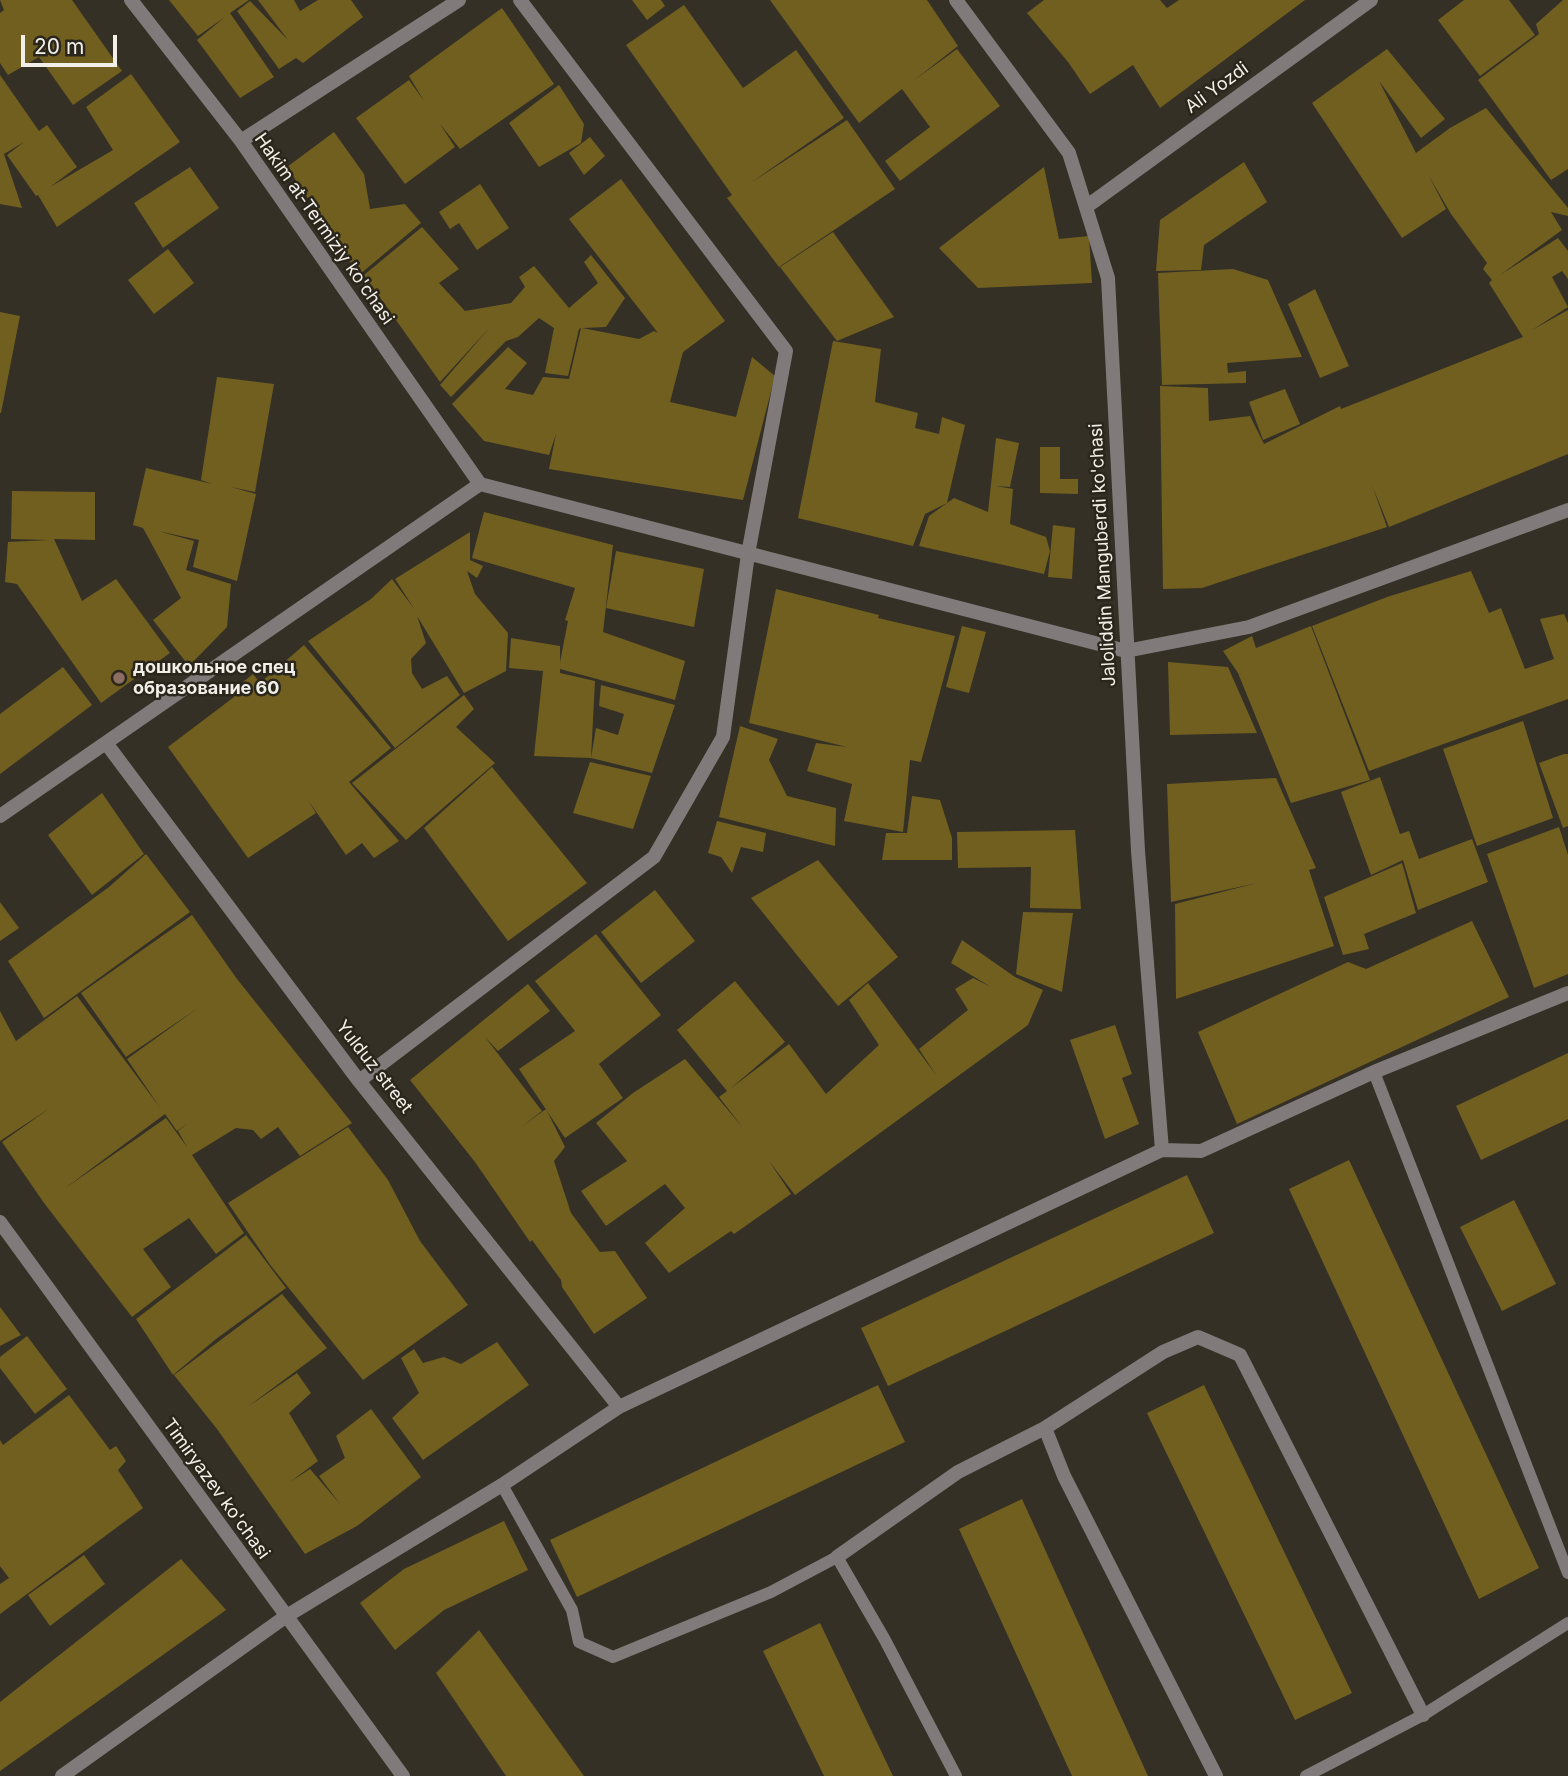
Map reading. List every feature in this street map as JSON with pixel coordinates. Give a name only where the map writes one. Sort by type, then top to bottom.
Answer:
[{"type":"street","name":"Hakim at-Termiziy ko'chasi","points":[[131,0],[241,141],[480,484]]},
{"type":"street","points":[[241,141],[459,0]]},
{"type":"street","points":[[359,1081],[654,857],[723,737],[748,554],[786,351],[520,0]]},
{"type":"street","name":"Jaloliddin Manguberdi ko'chasi","points":[[956,0],[1069,153],[1108,278],[1126,651],[1162,1150]]},
{"type":"street","name":"Ali Yozdi","points":[[1086,207],[1364,2]]},
{"type":"street","points":[[0,816],[480,484],[1126,651],[1249,627],[1568,510]]},
{"type":"street","name":"Yulduz street","points":[[106,743],[359,1081],[619,1407]]},
{"type":"street","points":[[62,1776],[285,1617],[502,1485],[619,1407],[1162,1150],[1201,1151],[1374,1072],[1568,993]]},
{"type":"street","name":"Timiryazev ko'chasi","points":[[0,1222],[403,1776]]},
{"type":"street","points":[[837,1557],[958,1472],[1045,1428],[1163,1352],[1198,1337],[1240,1355],[1423,1715]]},
{"type":"street","points":[[1045,1428],[1064,1476],[1216,1776]]},
{"type":"lane","points":[[1374,1072],[1568,1573]]},
{"type":"lane","points":[[502,1485],[572,1610],[579,1642],[613,1657],[771,1592],[837,1557],[885,1640],[956,1776]]},
{"type":"lane","points":[[1306,1776],[1423,1715],[1568,1623]]},
{"type":"building","points":[[0,0],[72,0],[122,71],[73,105],[39,57],[8,75],[0,63],[0,13],[4,10]]},
{"type":"building","points":[[169,0],[249,0],[230,13],[274,77],[240,98],[197,40],[225,17],[198,36]]},
{"type":"building","points":[[258,0],[294,0],[300,11],[318,0],[351,0],[363,17],[303,63],[296,58],[279,69],[237,11],[250,1],[288,40]]},
{"type":"building","points":[[632,0],[661,0],[665,6],[647,20]]},
{"type":"building","points":[[770,0],[927,0],[958,46],[913,81],[957,49],[1000,106],[900,181],[885,161],[930,127],[902,89],[859,123]]},
{"type":"building","points":[[1044,0],[1160,0],[1167,8],[1179,0],[1305,0],[1160,108],[1133,65],[1090,94],[1068,62],[1027,13]]},
{"type":"building","points":[[1464,0],[1509,0],[1535,35],[1480,76],[1438,20]]},
{"type":"building","points":[[1563,0],[1568,0],[1568,169],[1551,180],[1478,80],[1539,34],[1536,24]]},
{"type":"building","points":[[684,5],[743,88],[796,50],[844,118],[749,184],[847,120],[895,189],[779,267],[727,198],[732,195],[626,45]]},
{"type":"building","points":[[502,8],[554,84],[460,149],[440,124],[455,147],[405,184],[356,118],[409,80],[424,101],[409,76]]},
{"type":"building","points":[[1387,49],[1445,119],[1421,138],[1379,81],[1416,153],[1450,128],[1486,108],[1568,208],[1568,216],[1551,212],[1562,230],[1500,275],[1558,238],[1568,251],[1568,279],[1562,271],[1552,277],[1568,307],[1532,330],[1568,310],[1568,454],[1389,527],[1372,485],[1387,527],[1202,588],[1163,589],[1160,386],[1208,388],[1209,421],[1250,416],[1264,444],[1340,406],[1341,409],[1523,337],[1489,283],[1492,280],[1483,269],[1487,263],[1451,214],[1429,176],[1446,209],[1402,238],[1312,103]]},
{"type":"building","points":[[131,74],[180,142],[57,227],[38,195],[36,196],[7,155],[24,142],[4,154],[22,208],[0,204],[0,75],[39,131],[47,125],[77,167],[50,187],[113,150],[86,107]]},
{"type":"building","points":[[559,85],[584,124],[581,143],[539,167],[509,123]]},
{"type":"building","points":[[334,132],[364,174],[370,209],[405,204],[421,223],[359,275],[287,167]]},
{"type":"building","points":[[590,137],[605,156],[584,175],[569,153]]},
{"type":"building","points":[[1244,162],[1267,202],[1204,245],[1201,270],[1156,271],[1160,220]]},
{"type":"building","points":[[190,167],[219,208],[163,248],[134,203]]},
{"type":"building","points":[[1044,167],[1059,239],[1089,236],[1092,283],[978,288],[939,248]]},
{"type":"building","points":[[621,179],[725,321],[683,352],[670,402],[736,417],[752,357],[775,376],[743,500],[549,469],[556,434],[549,455],[484,441],[452,404],[508,347],[527,363],[505,389],[533,395],[543,377],[569,379],[581,328],[568,376],[545,373],[554,328],[539,318],[518,337],[506,341],[451,397],[440,385],[491,326],[440,382],[364,275],[422,227],[459,269],[439,283],[465,311],[511,303],[525,287],[519,277],[534,266],[569,308],[598,283],[584,262],[591,255],[625,298],[606,327],[582,328],[639,339],[654,331],[658,333],[569,219]]},
{"type":"building","points":[[480,184],[509,228],[477,250],[459,223],[450,229],[439,212]]},
{"type":"building","points":[[833,232],[894,317],[837,341],[780,267]]},
{"type":"building","points":[[168,249],[194,283],[154,314],[128,280]]},
{"type":"building","points":[[1233,269],[1268,280],[1302,357],[1227,363],[1228,373],[1246,371],[1246,383],[1162,385],[1158,273]]},
{"type":"building","points":[[1315,289],[1349,366],[1320,378],[1288,304]]},
{"type":"building","points":[[0,312],[20,316],[1,413],[0,413]]},
{"type":"building","points":[[833,341],[881,349],[875,402],[918,413],[915,428],[939,434],[942,417],[965,425],[947,503],[925,514],[913,546],[798,518]]},
{"type":"building","points":[[217,377],[274,384],[255,492],[231,487],[256,494],[237,581],[193,567],[199,540],[158,531],[194,541],[186,570],[231,584],[227,627],[189,666],[153,620],[181,598],[143,528],[133,525],[146,468],[212,484],[201,480]]},
{"type":"building","points":[[1285,389],[1300,424],[1263,440],[1249,402]]},
{"type":"building","points":[[996,438],[1019,443],[1010,487],[996,486],[1013,489],[1010,524],[1046,537],[1050,551],[1044,574],[919,546],[929,516],[954,498],[988,512]]},
{"type":"building","points":[[1040,447],[1060,447],[1060,479],[1078,479],[1078,494],[1040,493]]},
{"type":"building","points":[[12,491],[95,492],[95,540],[54,539],[82,601],[116,579],[170,653],[101,703],[17,584],[5,582],[8,542],[49,540],[11,539]]},
{"type":"building","points":[[484,512],[613,545],[603,632],[685,661],[675,700],[560,669],[560,673],[595,681],[591,758],[534,756],[543,671],[509,668],[511,638],[560,646],[560,662],[568,621],[565,620],[575,588],[472,558]]},
{"type":"building","points":[[1053,525],[1075,528],[1072,579],[1048,577]]},
{"type":"building","points":[[470,532],[470,560],[483,566],[477,578],[467,571],[475,594],[508,633],[506,671],[464,693],[417,616],[426,643],[411,659],[412,673],[422,689],[447,676],[460,695],[395,748],[308,641],[371,599],[392,579],[415,610],[395,579]]},
{"type":"building","points":[[616,551],[704,569],[694,627],[606,608]]},
{"type":"building","points":[[1471,571],[1489,613],[1501,608],[1525,669],[1554,659],[1540,619],[1564,614],[1568,623],[1568,699],[1369,771],[1312,626],[1387,597]]},
{"type":"building","points":[[776,589],[879,615],[878,618],[955,636],[921,762],[910,760],[903,832],[844,821],[852,784],[807,771],[816,743],[847,747],[749,723]]},
{"type":"building","points":[[962,626],[986,632],[969,693],[946,687]]},
{"type":"building","points":[[1311,626],[1370,780],[1291,803],[1238,673],[1223,651],[1252,636],[1256,648]]},
{"type":"building","points":[[304,645],[391,748],[349,782],[399,841],[374,858],[362,843],[346,855],[308,800],[316,813],[248,858],[168,747],[234,697],[238,686],[253,674],[260,683]]},
{"type":"building","points":[[1168,662],[1228,667],[1257,733],[1170,735]]},
{"type":"building","points":[[63,667],[92,705],[0,774],[0,714]]},
{"type":"building","points":[[601,685],[675,705],[652,773],[591,758],[596,728],[618,735],[624,714],[599,706]]},
{"type":"building","points":[[464,695],[474,709],[456,727],[495,763],[406,840],[352,783]]},
{"type":"building","points":[[1523,721],[1553,818],[1477,846],[1443,749]]},
{"type":"building","points":[[740,726],[778,739],[769,760],[787,796],[836,808],[835,846],[719,817]]},
{"type":"building","points":[[1568,754],[1568,826],[1563,828],[1539,763]]},
{"type":"building","points":[[590,762],[651,776],[633,829],[573,813]]},
{"type":"building","points":[[492,767],[587,883],[508,941],[424,828]]},
{"type":"building","points":[[1380,777],[1400,834],[1409,831],[1419,859],[1472,839],[1488,882],[1418,910],[1403,860],[1371,875],[1341,792]]},
{"type":"building","points":[[1276,778],[1316,868],[1309,870],[1334,946],[1176,999],[1175,904],[1257,883],[1171,902],[1167,784]]},
{"type":"building","points":[[102,793],[144,854],[92,895],[48,835]]},
{"type":"building","points":[[912,796],[940,800],[952,838],[952,860],[882,860],[886,833],[907,833]]},
{"type":"building","points":[[717,821],[766,833],[763,852],[741,847],[732,873],[721,857],[708,853]]},
{"type":"building","points":[[1559,827],[1568,855],[1568,974],[1534,988],[1487,854]]},
{"type":"building","points":[[1075,830],[1081,909],[1030,908],[1031,867],[958,868],[957,832]]},
{"type":"building","points":[[146,854],[190,912],[44,1018],[8,961],[109,887]]},
{"type":"building","points":[[818,860],[898,957],[838,1006],[751,898]]},
{"type":"building","points":[[1402,863],[1416,913],[1364,934],[1369,949],[1343,955],[1324,897]]},
{"type":"building","points":[[655,890],[695,941],[641,983],[601,932]]},
{"type":"building","points":[[0,902],[19,928],[0,941]]},
{"type":"building","points":[[1023,912],[1073,913],[1062,992],[1016,974]]},
{"type":"building","points":[[192,915],[237,979],[352,1123],[300,1156],[278,1127],[261,1139],[253,1130],[236,1128],[192,1155],[244,1233],[216,1254],[189,1218],[143,1249],[171,1287],[132,1317],[44,1203],[2,1142],[50,1108],[0,1141],[0,1011],[16,1041],[77,996],[161,1109],[127,1059],[198,1008],[126,1057],[81,993]],"holes":[[[165,1114],[177,1131],[188,1123],[178,1131],[187,1147],[166,1118],[64,1189]]]},
{"type":"building","points":[[1472,921],[1509,997],[1237,1124],[1198,1032],[1348,962],[1366,969]]},
{"type":"building","points":[[596,934],[661,1015],[599,1064],[623,1098],[565,1138],[519,1069],[575,1031],[535,981]]},
{"type":"building","points":[[962,940],[1015,977],[1043,990],[1028,1025],[795,1195],[769,1161],[791,1194],[734,1234],[731,1231],[669,1273],[645,1243],[685,1208],[665,1184],[606,1226],[581,1191],[627,1161],[596,1123],[633,1093],[685,1059],[743,1128],[719,1097],[727,1091],[677,1030],[735,981],[785,1042],[730,1089],[789,1044],[826,1094],[879,1045],[849,1000],[868,983],[936,1075],[919,1049],[968,1010],[955,989],[973,978],[991,987],[951,963]]},
{"type":"building","points":[[528,984],[550,1011],[498,1051],[485,1037],[542,1111],[520,1128],[546,1109],[565,1147],[554,1161],[571,1213],[600,1252],[615,1251],[647,1298],[594,1334],[562,1287],[561,1280],[532,1240],[530,1242],[475,1162],[410,1080]]},
{"type":"building","points":[[1115,1025],[1132,1074],[1122,1078],[1139,1124],[1105,1139],[1070,1040]]},
{"type":"building","points":[[1568,1053],[1568,1119],[1481,1160],[1456,1106]]},
{"type":"building","points":[[348,1127],[388,1180],[420,1241],[468,1305],[363,1380],[271,1266],[228,1203]]},
{"type":"building","points":[[1349,1160],[1539,1568],[1479,1599],[1289,1189]]},
{"type":"building","points":[[1187,1175],[1214,1233],[888,1386],[861,1328]]},
{"type":"building","points":[[1514,1200],[1556,1284],[1502,1311],[1460,1227]]},
{"type":"building","points":[[246,1235],[286,1288],[216,1339],[173,1375],[136,1319]]},
{"type":"building","points":[[282,1294],[327,1348],[246,1408],[297,1373],[311,1393],[289,1413],[318,1461],[290,1482],[310,1469],[340,1504],[319,1476],[345,1458],[336,1436],[371,1409],[421,1477],[357,1526],[305,1554],[217,1429],[174,1375]]},
{"type":"building","points":[[0,1307],[21,1335],[0,1346]]},
{"type":"building","points":[[27,1336],[67,1389],[35,1414],[0,1368],[0,1357]]},
{"type":"building","points":[[497,1342],[529,1385],[423,1460],[392,1418],[419,1393],[401,1358],[414,1349],[423,1363],[444,1357],[461,1364]]},
{"type":"building","points":[[878,1385],[905,1442],[577,1597],[550,1540]]},
{"type":"building","points":[[1204,1385],[1352,1693],[1295,1720],[1147,1413]]},
{"type":"building","points":[[69,1395],[110,1450],[116,1446],[126,1461],[118,1470],[143,1508],[0,1614],[0,1584],[9,1578],[0,1566],[0,1440],[3,1445]]},
{"type":"building","points":[[1022,1499],[1148,1776],[1072,1776],[959,1529]]},
{"type":"building","points":[[504,1521],[528,1570],[444,1610],[395,1650],[360,1603],[404,1569]]},
{"type":"building","points":[[84,1555],[105,1584],[50,1626],[28,1595]]},
{"type":"building","points":[[181,1559],[226,1610],[0,1771],[0,1702]]},
{"type":"building","points":[[820,1623],[893,1776],[824,1776],[763,1651]]},
{"type":"building","points":[[479,1630],[584,1776],[506,1776],[436,1673]]},
{"type":"place","name":"дошкольное спец образование 60","points":[[119,678]]}]
